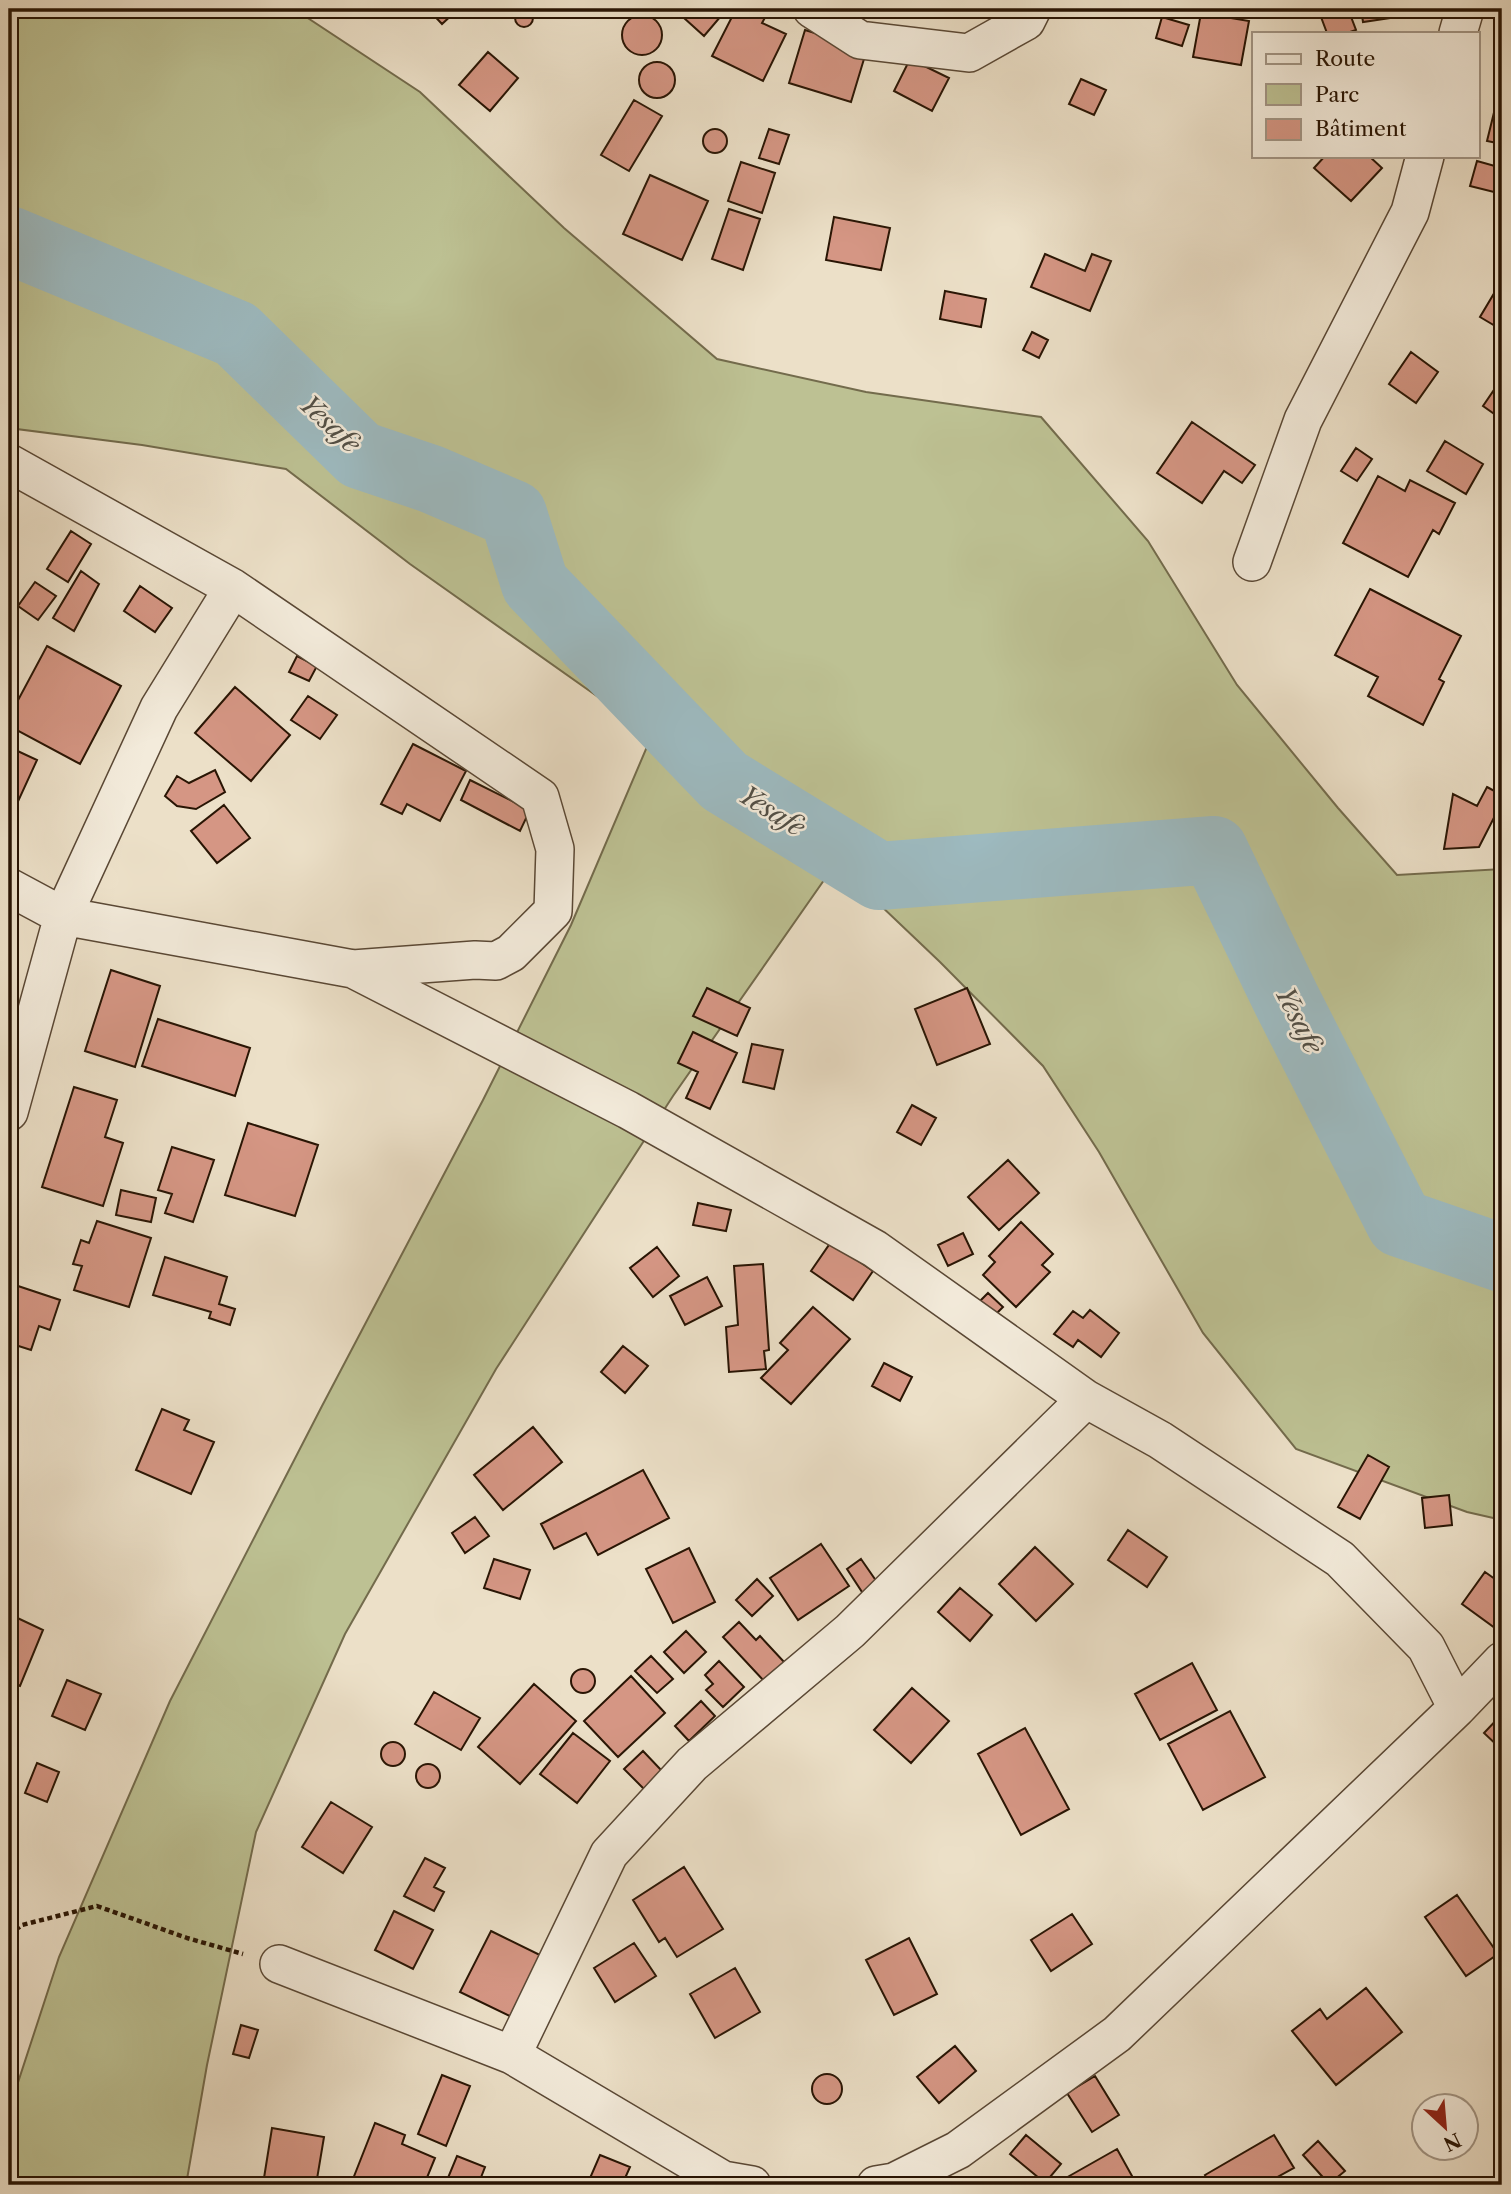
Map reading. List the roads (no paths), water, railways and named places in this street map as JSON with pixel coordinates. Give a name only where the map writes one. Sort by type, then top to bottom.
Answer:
[{"type":"street","points":[[812,9],[860,40],[969,53],[1026,21],[1032,9]]},
{"type":"street","points":[[1458,32],[1465,9]]},
{"type":"street","points":[[1252,562],[1303,420],[1410,212],[1424,158]]},
{"type":"street","points":[[9,463],[233,588],[540,797],[555,849],[553,911],[511,953],[496,961],[475,960],[353,969],[63,916],[9,887]]},
{"type":"street","points":[[9,1112],[63,916],[159,708],[233,588]]},
{"type":"street","points":[[353,969],[628,1110],[875,1249],[1086,1399],[1160,1440],[1340,1559],[1426,1647],[1457,1709]]},
{"type":"street","points":[[512,2054],[608,1854],[692,1763],[850,1630],[1086,1399]]},
{"type":"street","points":[[876,2185],[894,2182],[958,2150],[1118,2034],[1457,1709],[1502,1661]]},
{"type":"street","points":[[279,1964],[512,2054],[732,2184]]},
{"type":"waterway","name":"Yesafe","points":[[9,240],[236,334],[360,455],[431,479],[513,514],[535,584],[724,781],[879,876],[1214,850],[1400,1223],[1502,1258]]}]
